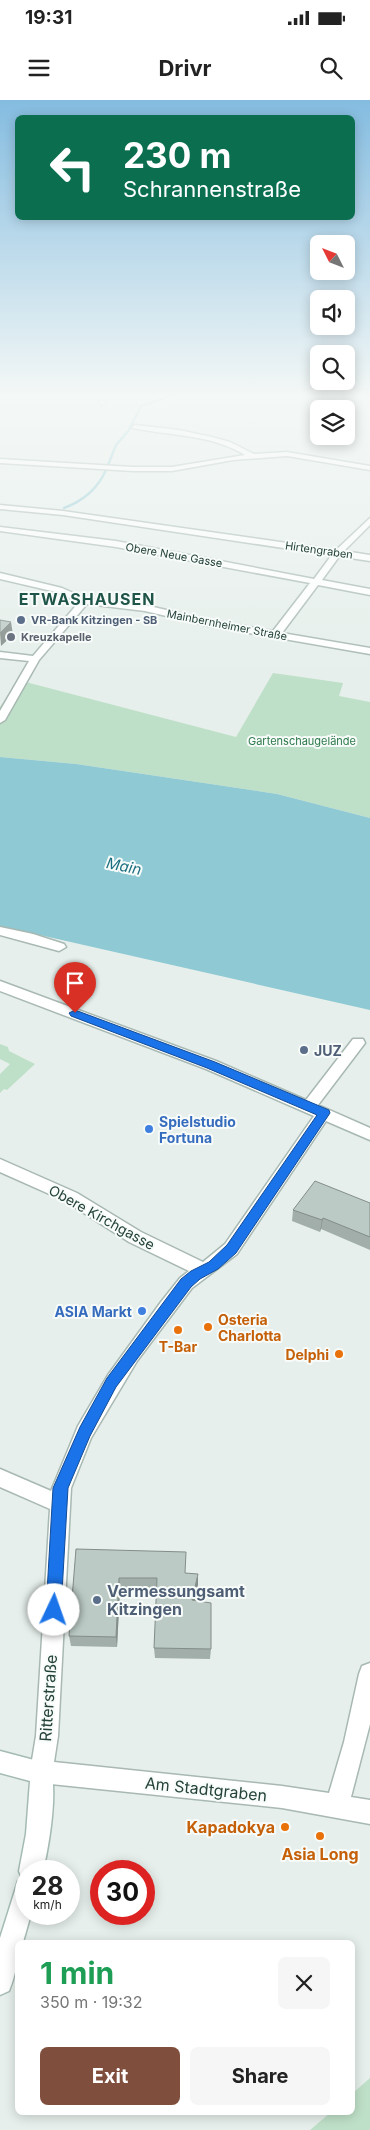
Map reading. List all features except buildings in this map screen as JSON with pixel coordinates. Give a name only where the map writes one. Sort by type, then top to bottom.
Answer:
[{"type":"street","name":"Hirtengraben","points":[[0,507],[34,508],[222,538],[370,558]]},
{"type":"street","points":[[275,634],[336,554],[370,520]]},
{"type":"street","name":"Obere Neue Gasse","points":[[0,529],[87,540],[370,592]]},
{"type":"street","name":"Mainbernheimer Straße","points":[[0,576],[59,590],[85,601],[145,608],[209,623],[370,651]]},
{"type":"street","points":[[0,720],[35,659],[85,601]]},
{"type":"street","points":[[0,655],[35,659]]},
{"type":"street","points":[[0,931],[28,937],[59,947]]},
{"type":"street","points":[[0,986],[211,1065],[370,1134]]},
{"type":"street","points":[[309,1107],[358,1043]]},
{"type":"street","name":"Ritterstraße","points":[[34,1860],[40,1817],[41,1772],[47,1736],[61,1488],[66,1472],[111,1383],[186,1283],[214,1265],[232,1249],[324,1113]]},
{"type":"street","name":"Obere Kirchgasse","points":[[0,1165],[70,1197],[135,1237],[204,1270]]},
{"type":"street","points":[[0,1478],[60,1504]]},
{"type":"street","points":[[337,1805],[355,1742],[370,1674]]},
{"type":"street","name":"Am Stadtgraben","points":[[0,1762],[41,1772],[282,1797],[370,1812]]},
{"type":"street","points":[[0,1982],[16,1925]]},
{"type":"green space","name":"Gartenschaugelände","points":[[273,673],[343,683],[339,696],[370,702],[370,818],[277,794],[76,764],[0,757],[0,707],[18,680],[236,737]]},
{"type":"green space","points":[[0,1044],[8,1047],[9,1051],[35,1064],[7,1090],[4,1089],[0,1093],[0,1074],[10,1064],[0,1059]]},
{"type":"green space","points":[[370,2078],[370,2130],[310,2130],[328,2115],[355,2115],[355,2091]]},
{"type":"water","name":"Main","points":[[0,757],[76,764],[277,794],[370,818],[370,1010],[0,926]]},
{"type":"waterway","points":[[64,508],[77,502],[93,489]]},
{"type":"place","name":"VR-Bank Kitzingen - SB","points":[[21,620]]},
{"type":"place","name":"Kreuzkapelle","points":[[11,637]]},
{"type":"place","name":"JUZ","points":[[304,1050]]},
{"type":"place","name":"Spielstudio Fortuna","points":[[149,1129]]},
{"type":"place","name":"ASIA Markt","points":[[142,1311]]},
{"type":"place","name":"Osteria Charlotta","points":[[208,1327]]},
{"type":"place","name":"T-Bar","points":[[178,1330]]},
{"type":"place","name":"Delphi","points":[[339,1354]]},
{"type":"place","name":"Vermessungsamt Kitzingen","points":[[97,1600]]},
{"type":"place","name":"Kapadokya","points":[[285,1827]]},
{"type":"place","name":"Asia Long","points":[[320,1836]]},
{"type":"district","name":"ETWASHAUSEN","points":[[87,599]]},
{"type":"route","points":[[54,1610],[61,1488],[66,1472],[85,1432],[111,1383],[186,1283],[195,1275],[214,1265],[232,1249],[324,1113],[211,1065],[75,1013]]}]
